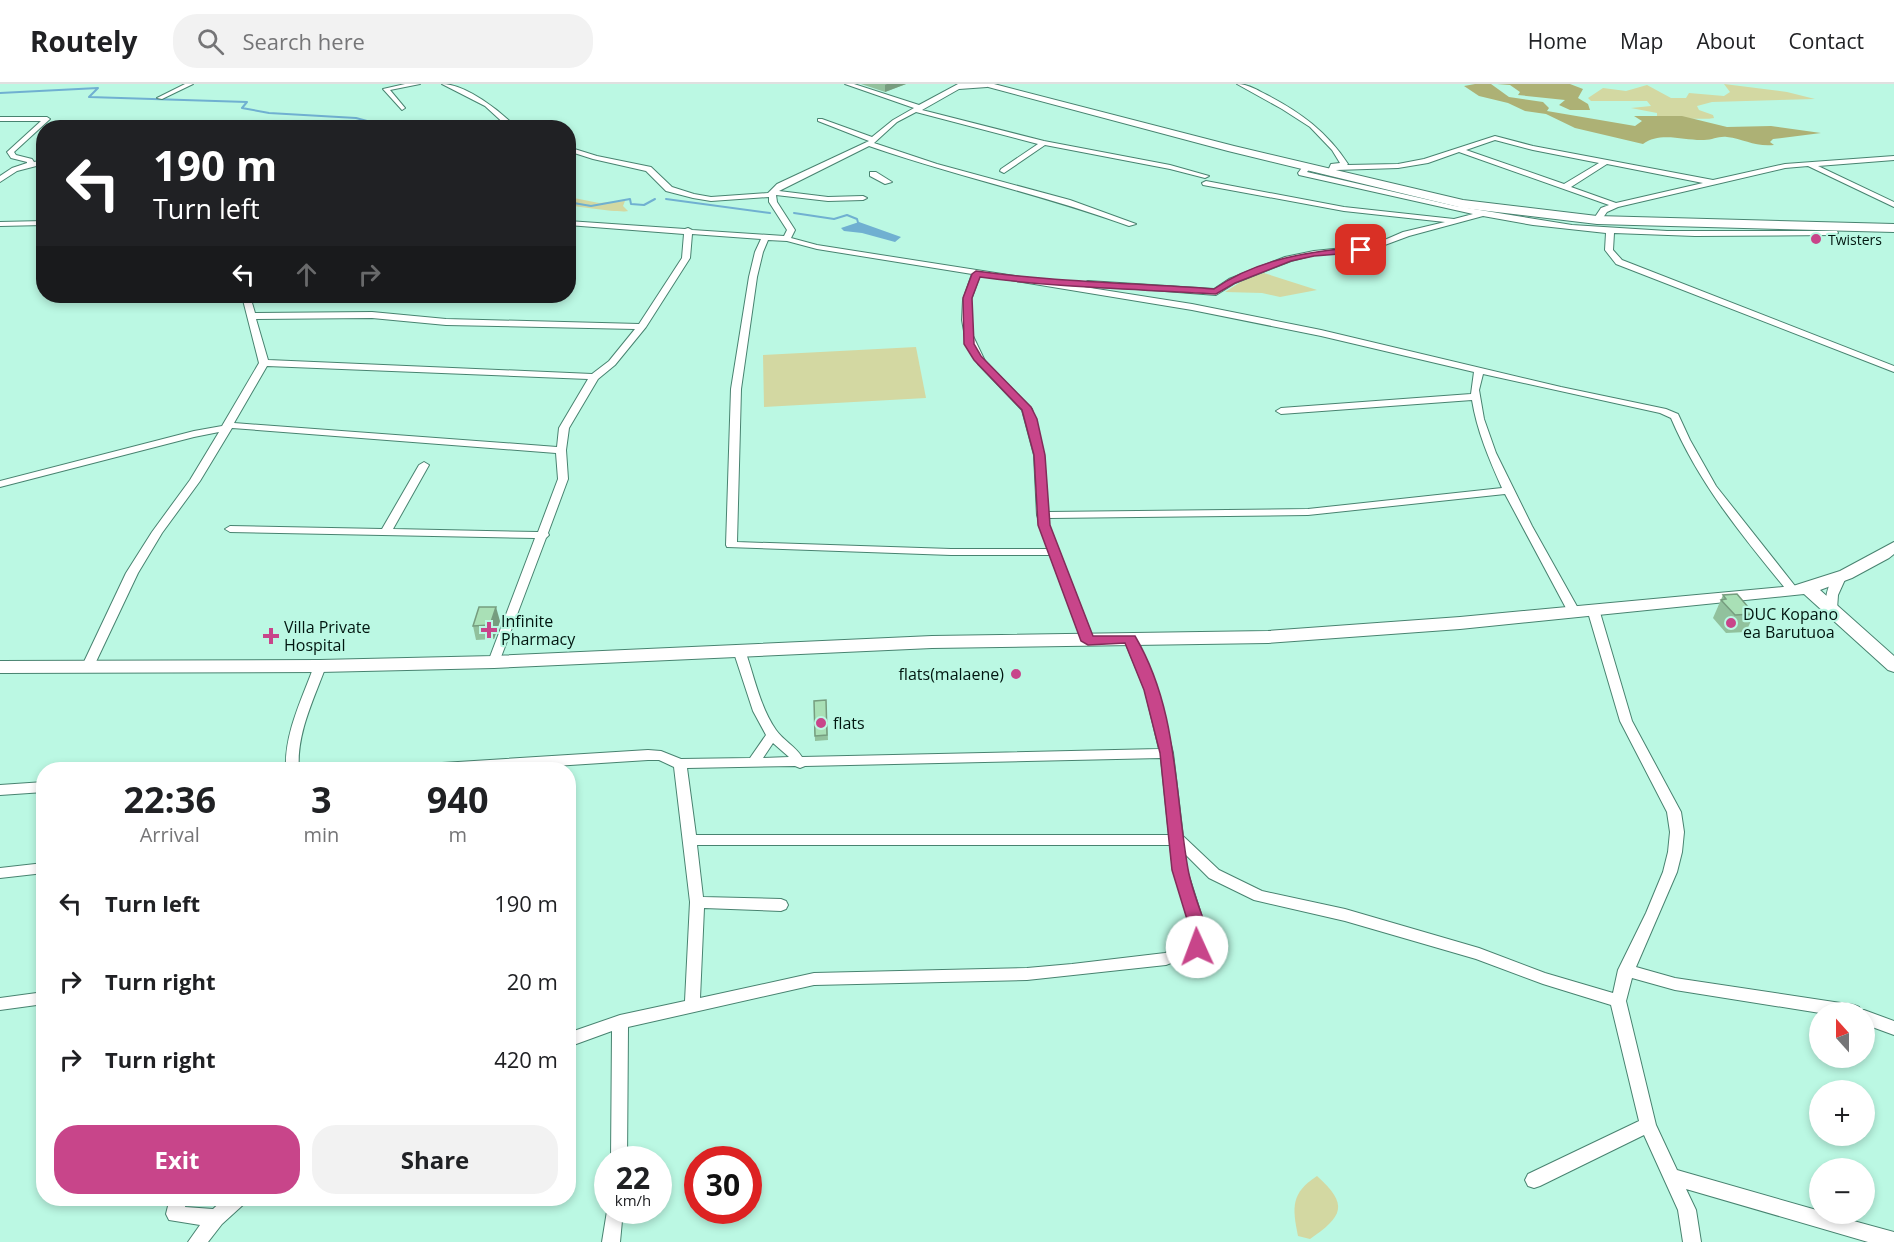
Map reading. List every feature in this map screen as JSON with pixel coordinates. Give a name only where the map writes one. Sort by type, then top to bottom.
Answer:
[{"type":"main road","points":[[985,85],[1463,204],[1597,220],[1806,224],[1894,222]]},
{"type":"main road","points":[[1806,224],[1894,228]]},
{"type":"main road","points":[[0,667],[320,666],[494,662],[933,642],[1296,636],[1460,623],[1573,610],[1801,590],[1841,575],[1894,547]]},
{"type":"main road","points":[[1801,590],[1831,609],[1894,666]]},
{"type":"street","points":[[160,98],[190,84]]},
{"type":"street","points":[[402,108],[386,89],[417,84]]},
{"type":"street","points":[[446,84],[487,105],[505,120]]},
{"type":"street","points":[[848,84],[918,109],[1044,143],[1170,167],[1206,180],[1344,209],[1455,221]]},
{"type":"street","points":[[1240,84],[1299,114],[1310,123],[1344,164],[1332,171]]},
{"type":"street","points":[[771,194],[780,186],[871,142],[895,121],[960,86],[985,85]]},
{"type":"street","points":[[0,119],[46,120]]},
{"type":"street","points":[[820,120],[940,169],[1094,209],[1132,224]]},
{"type":"street","points":[[31,165],[30,160],[13,158],[10,152],[36,129]]},
{"type":"street","points":[[1332,171],[1425,161],[1495,138],[1533,148],[1712,182]]},
{"type":"street","points":[[1004,171],[1044,143]]},
{"type":"street","points":[[1459,150],[1509,169],[1567,186],[1616,206]]},
{"type":"street","points":[[576,152],[648,169],[669,189],[711,199],[771,194],[828,199],[863,198]]},
{"type":"street","points":[[1597,220],[1604,210],[1616,206],[1746,173],[1808,164],[1894,158]]},
{"type":"street","points":[[1567,186],[1607,161]]},
{"type":"street","points":[[0,180],[5,174],[36,164]]},
{"type":"street","points":[[1808,164],[1894,205]]},
{"type":"street","points":[[1307,167],[1302,173],[1482,215],[1610,231],[1834,233]]},
{"type":"street","points":[[873,174],[888,182]]},
{"type":"street","points":[[771,194],[791,230],[787,239]]},
{"type":"street","points":[[1039,283],[1066,281],[1216,292],[1232,281],[1288,259],[1314,253],[1374,247],[1406,234],[1482,215]]},
{"type":"street","points":[[0,224],[36,223]]},
{"type":"street","points":[[576,223],[766,236],[976,274],[1192,308],[1321,333],[1561,390],[1663,411],[1675,416],[1686,448],[1730,511],[1801,590]]},
{"type":"street","points":[[1717,223],[1726,233]]},
{"type":"street","points":[[494,662],[544,535],[563,479],[561,450],[564,428],[594,377],[612,363],[642,327],[686,258],[688,230]]},
{"type":"street","points":[[1610,231],[1609,250],[1619,262],[1894,369]]},
{"type":"street","points":[[766,236],[759,252],[753,277],[736,389],[731,545],[928,552],[1054,552]]},
{"type":"street","points":[[976,274],[967,302],[969,344],[978,358],[1027,409],[1032,419],[1039,455],[1042,515],[1088,641]]},
{"type":"street","points":[[88,666],[132,573],[227,427],[264,363],[248,303]]},
{"type":"street","points":[[253,316],[372,315],[446,322],[642,327]]},
{"type":"street","points":[[264,363],[594,377]]},
{"type":"street","points":[[1479,369],[1475,377],[1473,397],[1483,432],[1508,490],[1573,610]]},
{"type":"street","points":[[1281,411],[1473,397]]},
{"type":"street","points":[[0,484],[227,427],[561,450]]},
{"type":"street","points":[[385,532],[424,465]]},
{"type":"street","points":[[1042,515],[1308,512],[1508,490]]},
{"type":"street","points":[[230,529],[544,535]]},
{"type":"street","points":[[1831,609],[1832,595],[1841,575]]},
{"type":"street","points":[[1593,609],[1626,721],[1674,812],[1679,829],[1669,873],[1650,922],[1626,970],[1618,1001],[1648,1125],[1687,1210],[1692,1242]]},
{"type":"street","points":[[576,1037],[620,1022],[814,979],[1027,974],[1166,959],[1197,947],[1202,939],[1180,870],[1179,840],[1167,753],[1151,690],[1130,639]]},
{"type":"street","points":[[739,650],[759,711],[772,735],[800,763]]},
{"type":"street","points":[[291,762],[300,724],[320,666]]},
{"type":"street","points":[[753,763],[772,735]]},
{"type":"street","points":[[537,762],[648,755],[661,756],[680,764],[1167,753]]},
{"type":"street","points":[[680,764],[697,902],[692,1005]]},
{"type":"street","points":[[0,790],[36,788]]},
{"type":"street","points":[[688,840],[1179,840],[1214,874],[1259,896],[1345,915],[1479,954],[1543,978],[1618,1001]]},
{"type":"street","points":[[0,873],[36,869]]},
{"type":"street","points":[[697,902],[781,905]]},
{"type":"street","points":[[1626,970],[1675,984],[1809,1005]]},
{"type":"street","points":[[0,1004],[36,999]]},
{"type":"street","points":[[1875,1021],[1894,1028]]},
{"type":"street","points":[[619,1146],[620,1022]]},
{"type":"street","points":[[1534,1180],[1648,1125]]},
{"type":"street","points":[[1670,1176],[1894,1241]]},
{"type":"street","points":[[177,1206],[175,1214],[216,1218]]},
{"type":"street","points":[[197,1242],[216,1218],[229,1206]]},
{"type":"street","points":[[611,1242],[613,1224]]},
{"type":"green space","points":[[1491,84],[1509,97],[1543,102],[1549,108],[1547,111],[1635,126],[1642,121],[1634,116],[1682,116],[1727,127],[1771,126],[1821,133],[1773,139],[1770,142],[1774,145],[1761,145],[1724,137],[1704,140],[1665,137],[1643,144],[1575,128],[1546,114],[1525,111],[1508,103],[1479,96],[1464,86]]},
{"type":"green space","points":[[1497,84],[1570,84],[1583,89],[1578,98],[1588,104],[1590,110],[1570,110],[1559,105],[1565,100],[1518,95],[1520,92],[1510,85]]},
{"type":"green space","points":[[1724,84],[1787,92],[1815,99],[1712,102],[1697,106],[1699,110],[1713,115],[1714,118],[1686,119],[1657,116],[1657,113],[1631,108],[1651,106],[1647,101],[1591,101],[1588,98],[1603,88],[1626,91],[1647,85],[1671,98],[1686,98],[1689,93],[1724,96],[1730,92]]},
{"type":"green space","points":[[576,198],[599,203],[625,201],[623,206],[628,211],[609,211],[576,206]]},
{"type":"green space","points":[[1264,273],[1317,290],[1280,297],[1262,293],[1225,292],[1247,278]]},
{"type":"green space","points":[[916,347],[926,398],[764,407],[763,355]]},
{"type":"green space","points":[[1317,1176],[1334,1195],[1338,1203],[1338,1210],[1330,1224],[1310,1239],[1298,1236],[1295,1209],[1302,1188]]},
{"type":"water","points":[[859,222],[901,237],[895,242],[862,233],[844,231],[841,228]]},
{"type":"building","points":[[1737,594],[1754,614],[1735,615],[1721,600],[1726,599],[1723,595]]},
{"type":"building","points":[[479,607],[496,607],[490,625],[473,626]]},
{"type":"building","name":"flats","points":[[826,700],[827,735],[815,736],[814,701]]},
{"type":"waterway","points":[[0,93],[98,88],[89,97],[247,102],[242,108],[269,113],[363,120]]},
{"type":"waterway","points":[[576,203],[591,206],[630,199],[631,204],[644,205],[655,199]]},
{"type":"waterway","points":[[666,199],[770,213]]},
{"type":"waterway","points":[[794,213],[834,219],[847,215],[857,219],[859,226]]},
{"type":"place","name":"Twisters","points":[[1816,239]]},
{"type":"place","name":"DUC Kopano ea Barutuoa","points":[[1731,623]]},
{"type":"place","name":"Infinite Pharmacy","points":[[489,630]]},
{"type":"place","name":"Villa Private Hospital","points":[[271,636]]},
{"type":"place","name":"flats(malaene)","points":[[1016,674]]},
{"type":"place","name":"flats","points":[[821,723]]},
{"type":"route","points":[[1197,947],[1202,939],[1180,870],[1179,840],[1167,753],[1151,690],[1130,639],[1088,641],[1073,596],[1044,525],[1039,455],[1032,419],[1027,409],[978,358],[969,344],[967,298],[976,274],[1039,283],[1066,281],[1216,292],[1232,281],[1274,263],[1314,253],[1361,250]]}]
